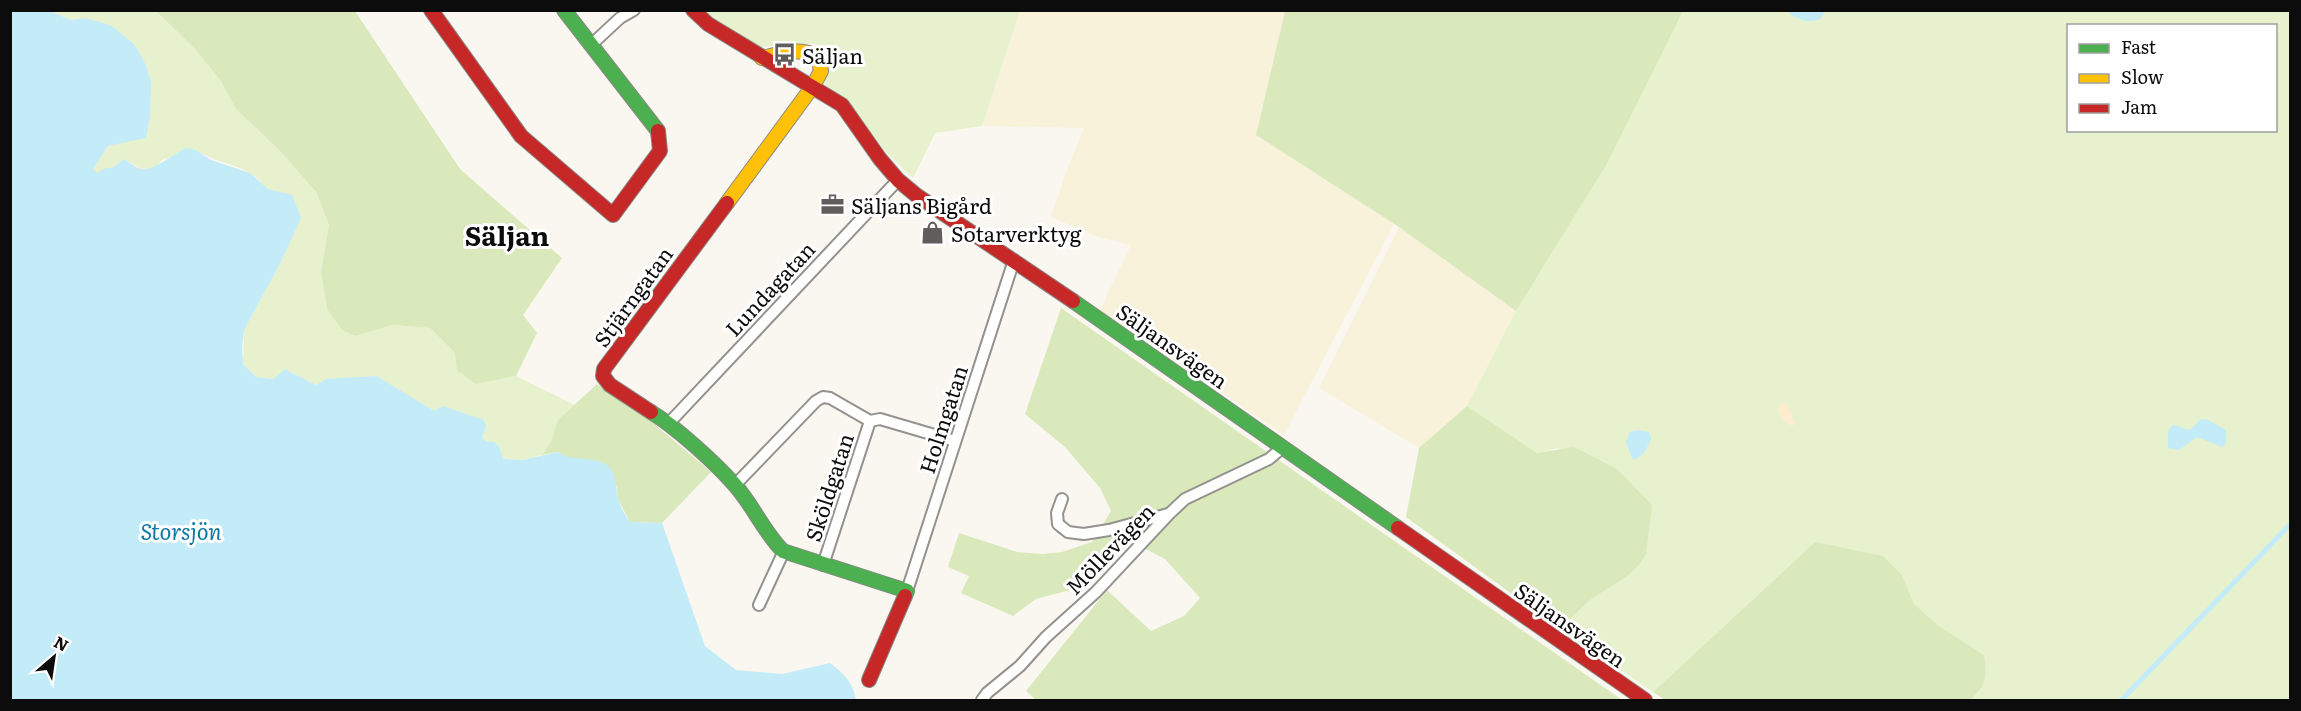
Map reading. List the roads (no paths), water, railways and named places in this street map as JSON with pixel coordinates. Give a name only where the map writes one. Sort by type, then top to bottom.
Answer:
[{"type":"street","points":[[431,10],[521,136],[613,215],[660,151],[659,132],[564,10]]},
{"type":"street","points":[[591,45],[620,18],[634,10]]},
{"type":"street","name":"Säljansvägen","points":[[693,10],[708,24],[842,105],[887,168],[916,195],[1014,260],[1645,700]]},
{"type":"street","points":[[762,57],[801,52],[816,54],[821,71],[813,86]]},
{"type":"street","name":"Stjärngatan","points":[[813,86],[604,369],[603,376],[610,385],[648,412],[669,423],[735,485],[769,537],[784,551],[907,591]]},
{"type":"street","name":"Lundagatan","points":[[669,423],[898,180]]},
{"type":"street","name":"Holmgatan","points":[[907,591],[1014,260]]},
{"type":"street","points":[[735,485],[819,398],[830,398],[870,421],[880,419],[955,441]]},
{"type":"street","name":"Sköldgatan","points":[[822,565],[870,421]]},
{"type":"street","name":"Möllevägen","points":[[982,700],[1096,592],[1169,514],[1194,494],[1269,459],[1282,448]]},
{"type":"street","points":[[1062,499],[1058,524],[1075,534],[1109,530],[1169,514]]},
{"type":"street","points":[[759,605],[784,551]]},
{"type":"street","points":[[869,680],[907,591]]},
{"type":"water","name":"Storsjön","points":[[10,11],[50,11],[71,20],[85,18],[112,26],[135,45],[146,65],[151,82],[150,116],[146,138],[108,146],[93,169],[97,173],[106,168],[112,168],[124,159],[139,168],[151,168],[186,148],[196,150],[211,160],[250,173],[268,189],[292,195],[301,218],[280,264],[244,330],[243,364],[256,377],[273,379],[285,369],[316,385],[326,379],[377,376],[434,411],[443,406],[484,420],[486,427],[482,438],[499,446],[503,459],[523,460],[557,452],[569,457],[603,463],[614,474],[620,504],[630,522],[662,523],[705,646],[736,670],[782,674],[830,663],[847,679],[853,688],[856,700],[11,700]]},
{"type":"water","points":[[1786,11],[1825,11],[1820,19],[1806,21]]},
{"type":"water","points":[[2201,419],[2208,420],[2226,430],[2226,443],[2222,447],[2197,437],[2179,450],[2168,448],[2168,432],[2172,425],[2190,430]]},
{"type":"water","points":[[1637,430],[1649,432],[1651,440],[1644,453],[1635,460],[1626,442],[1630,432]]},
{"type":"water","points":[[2290,521],[2290,528],[2125,700],[2118,700]]},
{"type":"place","name":"Säljan","points":[[784,54]]},
{"type":"place","name":"Säljans Bigård","points":[[833,204]]},
{"type":"place","name":"Sotarverktyg","points":[[933,232]]},
{"type":"district","name":"Säljan","points":[[507,234]]}]
